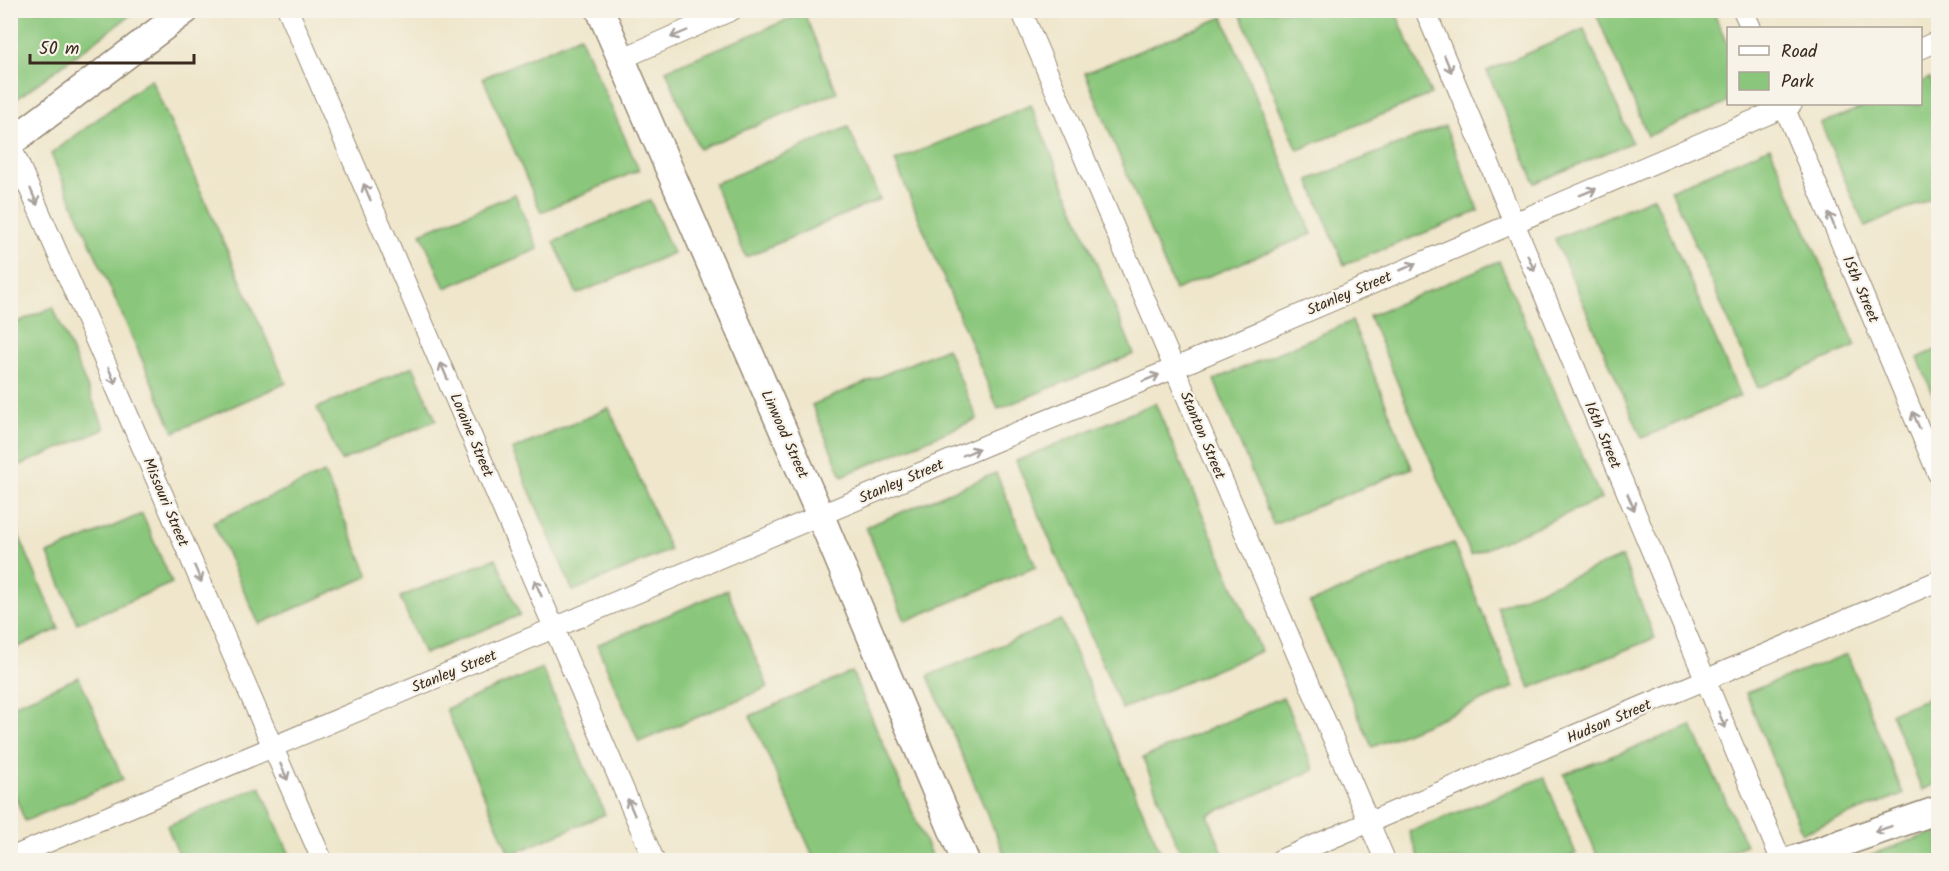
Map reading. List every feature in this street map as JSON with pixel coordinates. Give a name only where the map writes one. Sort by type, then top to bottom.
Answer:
[{"type":"street","points":[[10,143],[186,10]]},
{"type":"street","name":"Loraine Street","points":[[288,10],[654,861]]},
{"type":"street","name":"Linwood Street","points":[[600,10],[820,515],[965,861]]},
{"type":"street","points":[[621,59],[732,10]]},
{"type":"street","name":"Stanton Street","points":[[1021,10],[1385,861]]},
{"type":"street","name":"16th Street","points":[[1425,10],[1781,861]]},
{"type":"street","points":[[1743,10],[1751,27]]},
{"type":"street","points":[[1922,48],[1938,41]]},
{"type":"street","name":"Stanley Street","points":[[11,859],[820,515],[1175,368],[1786,105]]},
{"type":"street","name":"15th Street","points":[[1786,105],[1938,474]]},
{"type":"street","name":"Missouri Street","points":[[10,143],[322,861]]},
{"type":"street","name":"Hudson Street","points":[[1280,861],[1938,581]]},
{"type":"street","points":[[1793,861],[1938,810]]},
{"type":"green space","points":[[11,10],[136,10],[136,11],[11,103]]},
{"type":"green space","points":[[1239,11],[1395,11],[1431,94],[1298,150]]},
{"type":"green space","points":[[1595,11],[1713,11],[1727,45],[1727,102],[1648,136]]},
{"type":"green space","points":[[804,13],[837,92],[699,149],[666,70]]},
{"type":"green space","points":[[1223,17],[1312,234],[1175,290],[1085,73]]},
{"type":"green space","points":[[1584,29],[1632,142],[1535,183],[1487,71]]},
{"type":"green space","points":[[580,36],[639,170],[541,212],[483,78]]},
{"type":"green space","points":[[1930,78],[1938,97],[1938,196],[1865,227],[1821,124],[1868,105],[1922,105],[1922,82]]},
{"type":"green space","points":[[151,79],[286,383],[174,432],[51,154]]},
{"type":"green space","points":[[1031,105],[1134,354],[998,409],[895,161]]},
{"type":"green space","points":[[1445,126],[1479,211],[1344,265],[1309,180]]},
{"type":"green space","points":[[848,127],[880,199],[746,257],[714,184]]},
{"type":"green space","points":[[1770,147],[1856,346],[1758,388],[1671,190]]},
{"type":"green space","points":[[515,194],[538,249],[445,288],[421,233]]},
{"type":"green space","points":[[1654,197],[1740,396],[1642,438],[1555,239]]},
{"type":"green space","points":[[650,200],[673,253],[577,294],[554,242]]},
{"type":"green space","points":[[1499,261],[1601,499],[1471,555],[1369,316]]},
{"type":"green space","points":[[53,307],[105,429],[16,467],[10,454],[11,325]]},
{"type":"green space","points":[[1352,321],[1412,468],[1273,524],[1214,380]]},
{"type":"green space","points":[[947,348],[977,419],[842,476],[812,405]]},
{"type":"green space","points":[[1938,349],[1938,407],[1918,358]]},
{"type":"green space","points":[[413,366],[436,420],[341,461],[317,408]]},
{"type":"green space","points":[[1155,403],[1261,651],[1122,709],[1016,461]]},
{"type":"green space","points":[[609,408],[670,550],[573,591],[512,450]]},
{"type":"green space","points":[[324,473],[369,576],[259,624],[213,522]]},
{"type":"green space","points":[[996,473],[1036,567],[905,621],[866,527]]},
{"type":"green space","points":[[142,514],[172,583],[77,623],[48,554]]},
{"type":"green space","points":[[11,517],[59,629],[10,650]]},
{"type":"green space","points":[[1453,543],[1514,687],[1372,747],[1310,603]]},
{"type":"green space","points":[[1622,557],[1655,638],[1530,688],[1497,607]]},
{"type":"green space","points":[[496,558],[520,615],[424,654],[400,597]]},
{"type":"green space","points":[[727,590],[768,687],[639,742],[597,645]]},
{"type":"green space","points":[[1061,620],[1164,860],[1007,860],[928,676]]},
{"type":"green space","points":[[1847,654],[1903,794],[1802,833],[1746,693]]},
{"type":"green space","points":[[542,668],[605,814],[510,855],[446,709]]},
{"type":"green space","points":[[852,672],[933,860],[815,860],[750,716]]},
{"type":"green space","points":[[79,677],[123,779],[25,821],[11,786],[11,706]]},
{"type":"green space","points":[[1938,694],[1938,783],[1922,790],[1891,713]]},
{"type":"green space","points":[[1283,697],[1314,770],[1208,815],[1223,854],[1206,860],[1183,860],[1143,758]]},
{"type":"green space","points":[[1692,726],[1746,845],[1708,860],[1599,860],[1564,774]]},
{"type":"green space","points":[[1544,777],[1576,854],[1559,860],[1420,860],[1409,832]]},
{"type":"green space","points":[[260,786],[292,860],[181,860],[167,826]]},
{"type":"green space","points":[[1938,831],[1938,860],[1856,860],[1927,835]]}]
